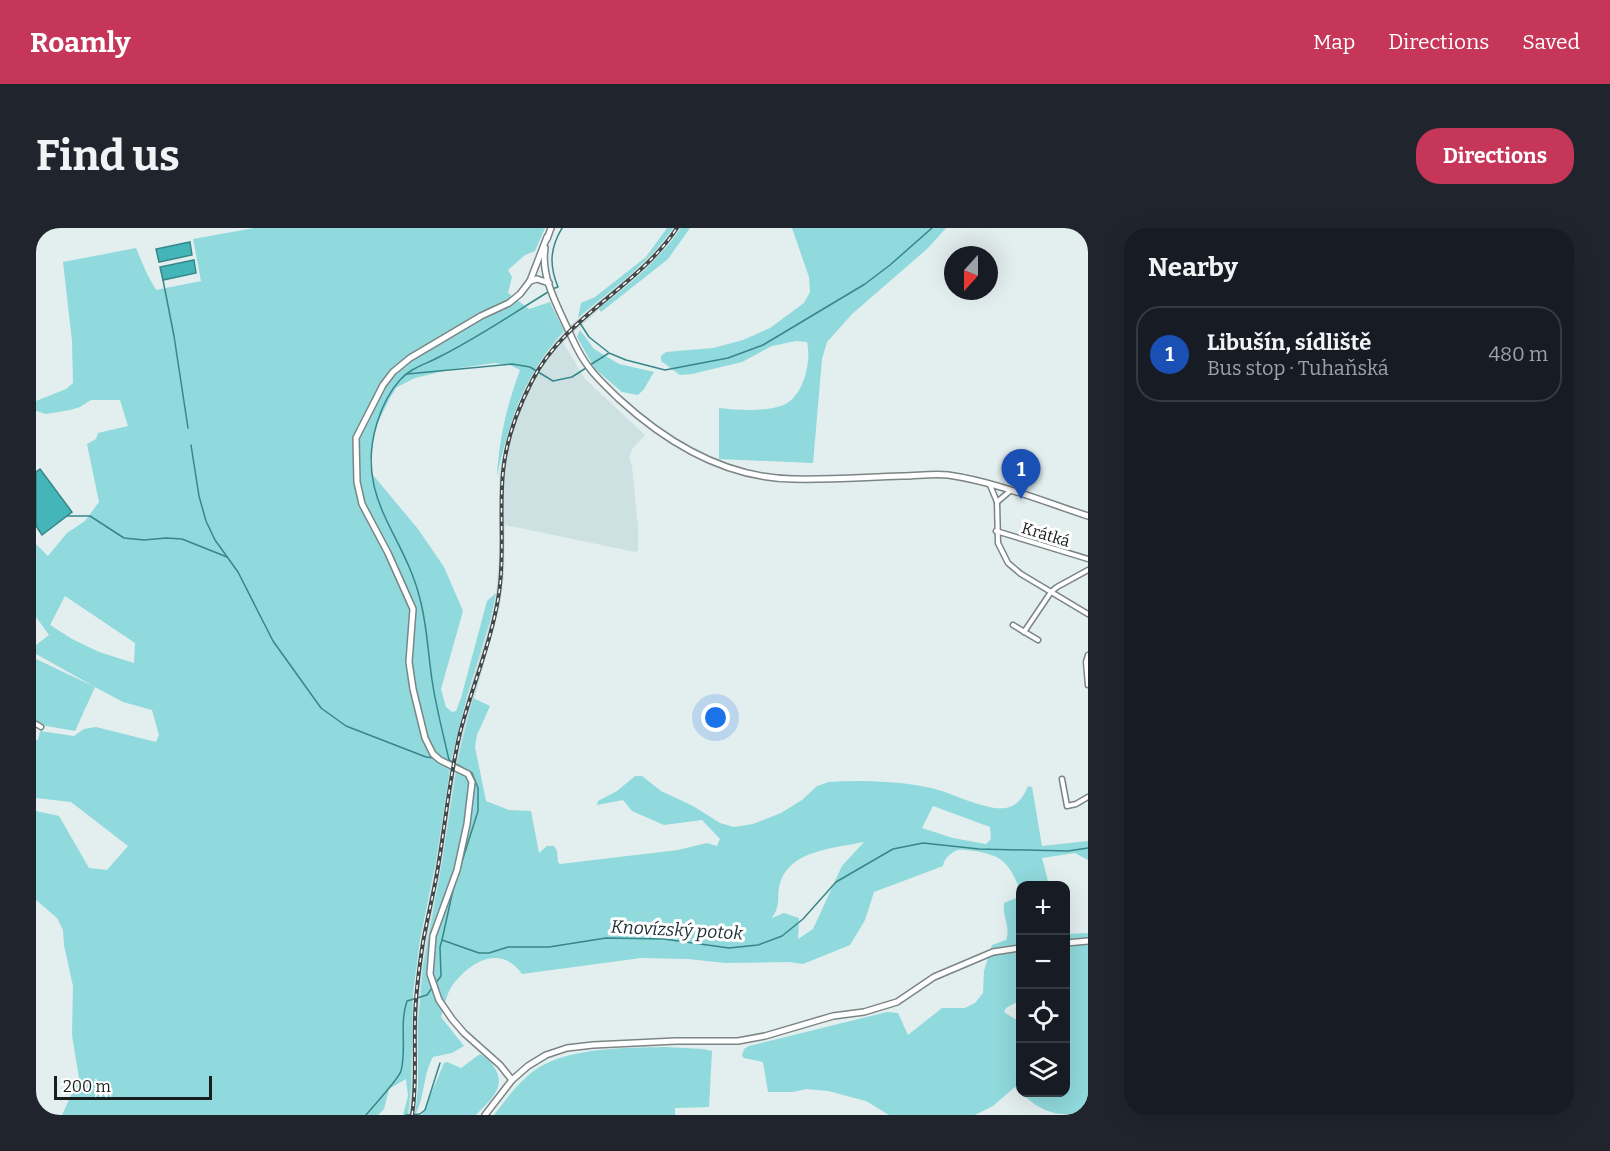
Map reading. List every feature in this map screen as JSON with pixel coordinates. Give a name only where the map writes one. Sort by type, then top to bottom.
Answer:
[{"type":"street","points":[[512,1080],[500,1065],[464,1033],[453,1019],[439,1000],[430,974],[434,936],[457,870],[467,824],[472,782],[468,774],[433,754],[425,738],[409,662],[413,609],[388,553],[362,504],[357,482],[357,438],[363,421],[393,372],[410,358],[513,300],[530,281],[551,228]]},
{"type":"street","points":[[547,237],[544,259],[550,285],[577,349],[590,371],[642,420],[667,438],[716,463],[765,477],[792,479],[945,475],[990,484],[1088,516]]},
{"type":"street","points":[[530,281],[537,279],[550,285]]},
{"type":"street","points":[[990,484],[997,502],[996,531],[1000,550],[1008,563],[1021,574],[1088,614]]},
{"type":"street","points":[[997,502],[1010,491]]},
{"type":"street","name":"Krátká","points":[[996,531],[1088,559]]},
{"type":"street","points":[[1024,632],[1051,592],[1088,570]]},
{"type":"street","points":[[1013,625],[1038,640]]},
{"type":"street","points":[[1088,655],[1086,662],[1088,685]]},
{"type":"street","points":[[36,724],[41,727]]},
{"type":"street","points":[[1062,779],[1067,806],[1088,797]]},
{"type":"street","points":[[1070,943],[1088,941]]},
{"type":"street","points":[[485,1115],[512,1080],[546,1054],[567,1048],[593,1045],[738,1041],[833,1017],[864,1012],[897,1002],[934,977],[993,952],[1016,949]]},
{"type":"shaded area","points":[[254,228],[545,228],[535,251],[525,255],[508,270],[512,277],[508,293],[529,309],[550,302],[564,331],[538,364],[520,399],[507,435],[497,476],[504,422],[520,370],[510,365],[495,363],[452,369],[415,378],[397,387],[378,422],[374,436],[370,463],[373,475],[418,529],[444,567],[463,611],[441,689],[446,707],[452,712],[456,711],[461,698],[487,601],[496,593],[452,756],[436,861],[420,940],[413,993],[411,1088],[408,1115],[403,1115],[408,1096],[406,1079],[389,1089],[384,1109],[378,1115],[62,1115],[79,1078],[72,1035],[73,986],[63,930],[57,918],[36,900],[36,811],[59,816],[89,868],[107,870],[128,846],[71,802],[36,798],[36,740],[38,740],[40,731],[74,736],[84,729],[96,727],[156,742],[159,735],[152,710],[123,702],[36,654],[36,645],[49,635],[36,617],[36,544],[48,556],[67,533],[85,521],[99,502],[87,444],[96,439],[98,433],[128,426],[120,400],[91,400],[80,407],[46,414],[36,411],[36,401],[66,389],[73,383],[72,341],[63,262],[136,248],[156,290],[201,281],[193,239]],"holes":[[[65,596],[135,643],[134,663],[99,652],[50,625]]]},
{"type":"shaded area","points":[[667,228],[673,228],[652,254],[578,318],[581,303],[595,297],[646,257]]},
{"type":"shaded area","points":[[673,228],[681,228],[654,261],[563,342],[585,379],[645,435],[633,448],[629,457],[632,466],[638,526],[638,551],[505,525],[504,576],[500,606],[458,758],[427,941],[419,1002],[416,1111],[415,1115],[408,1115],[417,965],[452,756],[496,593],[499,557],[499,473],[509,426],[530,377],[551,346],[567,328],[639,267]]},
{"type":"shaded area","points":[[681,228],[690,228],[668,259],[601,312],[599,308],[643,271]]},
{"type":"shaded area","points":[[792,228],[946,228],[927,249],[852,314],[827,342],[822,359],[813,463],[719,459],[719,408],[766,409],[789,402],[800,388],[807,369],[807,342],[796,341],[772,346],[742,362],[692,374],[680,375],[661,361],[661,356],[666,352],[713,348],[743,340],[770,328],[804,303],[810,292],[809,277]]},
{"type":"shaded area","points":[[190,242],[192,255],[159,262],[156,249]]},
{"type":"shaded area","points":[[194,260],[196,273],[163,280],[160,267]]},
{"type":"shaded area","points":[[580,330],[594,349],[619,364],[654,372],[638,395],[622,392],[595,369],[577,337]]},
{"type":"shaded area","points":[[40,469],[72,512],[42,535],[36,526],[36,472]]},
{"type":"shaded area","points":[[36,659],[95,687],[75,731],[36,723]]},
{"type":"shaded area","points":[[473,698],[490,706],[477,735],[475,747],[486,801],[509,810],[531,811],[539,853],[547,846],[554,846],[560,864],[678,850],[707,843],[717,846],[720,839],[702,820],[664,825],[632,811],[623,800],[597,805],[598,801],[617,791],[635,776],[642,776],[661,791],[693,806],[720,823],[734,827],[753,824],[781,813],[802,800],[817,786],[829,782],[906,784],[940,790],[979,804],[998,808],[1010,807],[1017,803],[1028,786],[1032,787],[1042,846],[1088,841],[1088,860],[1075,853],[1042,858],[1048,881],[1016,881],[1007,865],[1000,859],[979,852],[957,850],[948,857],[943,866],[874,892],[865,920],[850,945],[803,964],[789,962],[725,963],[641,958],[522,974],[514,965],[505,960],[486,959],[459,977],[448,993],[441,1017],[464,1046],[452,1053],[433,1057],[415,1115],[418,1088],[418,1022],[423,966],[458,758]],"holes":[[[933,806],[990,827],[991,839],[986,844],[953,838],[922,828]],[[864,842],[842,866],[813,929],[798,939],[799,918],[784,913],[772,918],[778,904],[780,883],[785,872],[793,864],[815,852]]]},
{"type":"shaded area","points":[[1016,898],[1016,1002],[1006,1008],[1004,1012],[1016,1019],[1016,1088],[993,1106],[975,1115],[889,1115],[866,1101],[828,1091],[806,1089],[793,1092],[768,1092],[763,1062],[742,1056],[744,1049],[749,1046],[887,1012],[898,1013],[908,1035],[942,1008],[965,1008],[975,1003],[983,993],[984,971],[992,945],[1006,940],[1008,931],[1004,903]]},
{"type":"shaded area","points":[[1088,933],[1088,1115],[1068,1115],[1045,1110],[1026,1097],[1070,1097],[1070,934]]},
{"type":"shaded area","points":[[665,1047],[712,1051],[709,1107],[675,1108],[675,1115],[494,1115],[526,1078],[538,1068],[552,1061],[583,1052]]},
{"type":"shaded area","points":[[480,1054],[492,1065],[498,1074],[499,1081],[495,1093],[476,1115],[422,1115],[444,1063],[447,1062],[461,1068]]},
{"type":"waterway","points":[[552,289],[558,287],[552,257],[562,228]]},
{"type":"waterway","points":[[590,365],[609,353],[665,370],[728,358],[763,345],[865,284],[932,228]]},
{"type":"waterway","points":[[163,280],[188,428]]},
{"type":"waterway","points":[[442,940],[453,890],[478,811],[478,788],[472,773],[449,760],[434,690],[420,599],[413,576],[376,494],[372,473],[372,449],[383,406],[392,390],[404,376],[413,369],[467,342],[548,292]]},
{"type":"waterway","points":[[580,323],[589,337],[608,352]]},
{"type":"waterway","points":[[407,374],[512,364],[530,367],[553,381],[572,377],[586,368]]},
{"type":"waterway","points":[[191,445],[199,496],[206,521],[215,540],[238,572],[273,641],[321,708],[346,726],[434,758]]},
{"type":"waterway","points":[[67,516],[90,516],[124,538],[182,539],[227,557]]},
{"type":"waterway","name":"Knovízský potok","points":[[435,984],[441,976],[440,947],[442,940],[479,953],[489,953],[508,947],[549,947],[606,938],[664,939],[729,948],[758,945],[782,936],[803,919],[836,882],[893,849],[923,843],[979,849],[1068,851],[1088,848]]},
{"type":"waterway","name":"Knovízský potok","points":[[366,1115],[401,1071],[407,1001],[427,995],[432,988]]},
{"type":"waterway","points":[[406,1115],[420,1114],[425,1110],[440,1063]]},
{"type":"railway","points":[[412,1115],[416,1003],[422,952],[457,749],[496,611],[502,563],[504,460],[510,437],[517,414],[532,381],[546,358],[582,320],[642,268],[677,228]]},
{"type":"place","name":"Libušín, sídliště","points":[[1021,499]]}]
